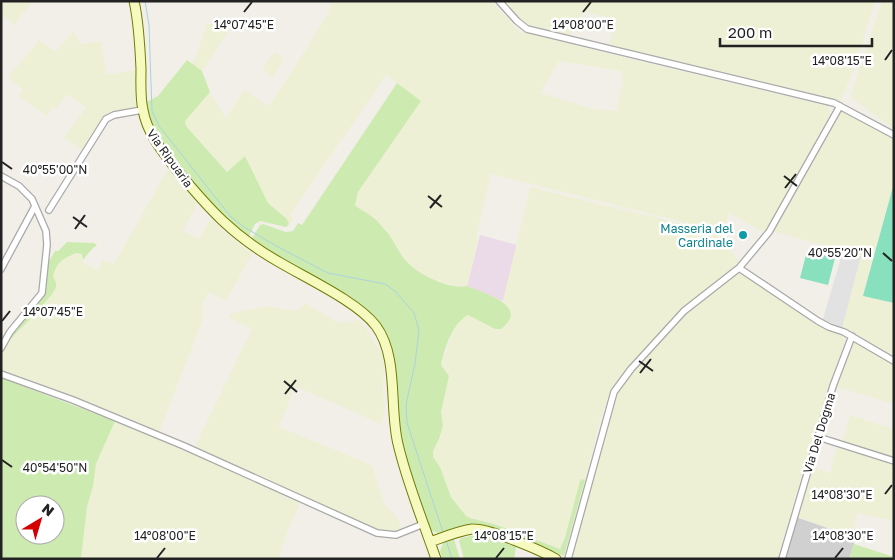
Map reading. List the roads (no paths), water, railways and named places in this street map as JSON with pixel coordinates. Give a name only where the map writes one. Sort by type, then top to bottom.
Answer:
[{"type":"street","name":"Via Ripuaria","points":[[134,1],[139,35],[142,110],[150,133],[163,151],[198,196],[222,222],[240,237],[262,253],[359,310],[377,327],[388,352],[394,423],[398,445],[436,559]]},
{"type":"street","points":[[499,1],[527,29],[825,101],[840,106],[894,135]]},
{"type":"street","points":[[568,559],[614,392],[631,369],[684,311],[740,268],[769,232],[840,106]]},
{"type":"street","points":[[49,210],[106,119],[114,115],[142,110]]},
{"type":"street","points":[[1,176],[26,191],[42,218],[46,238],[42,293],[10,332],[1,348]]},
{"type":"street","points":[[1,269],[35,206]]},
{"type":"street","points":[[740,268],[818,321],[852,336],[894,361]]},
{"type":"street","name":"Via Del Dogma","points":[[782,559],[833,386],[852,336]]},
{"type":"street","points":[[1,374],[176,442],[378,533],[396,535],[423,524]]},
{"type":"street","points":[[818,437],[894,461]]},
{"type":"street","points":[[430,542],[472,529],[485,530],[556,559]]},
{"type":"waterway","points":[[145,1],[149,25],[152,111],[159,126],[231,217],[244,227],[280,248],[328,273],[385,284],[395,291],[414,313],[419,330],[415,364],[406,404],[407,423],[443,532]]},
{"type":"waterway","points":[[446,540],[452,559]]},
{"type":"place","name":"Masseria del Cardinale","points":[[743,235]]}]
